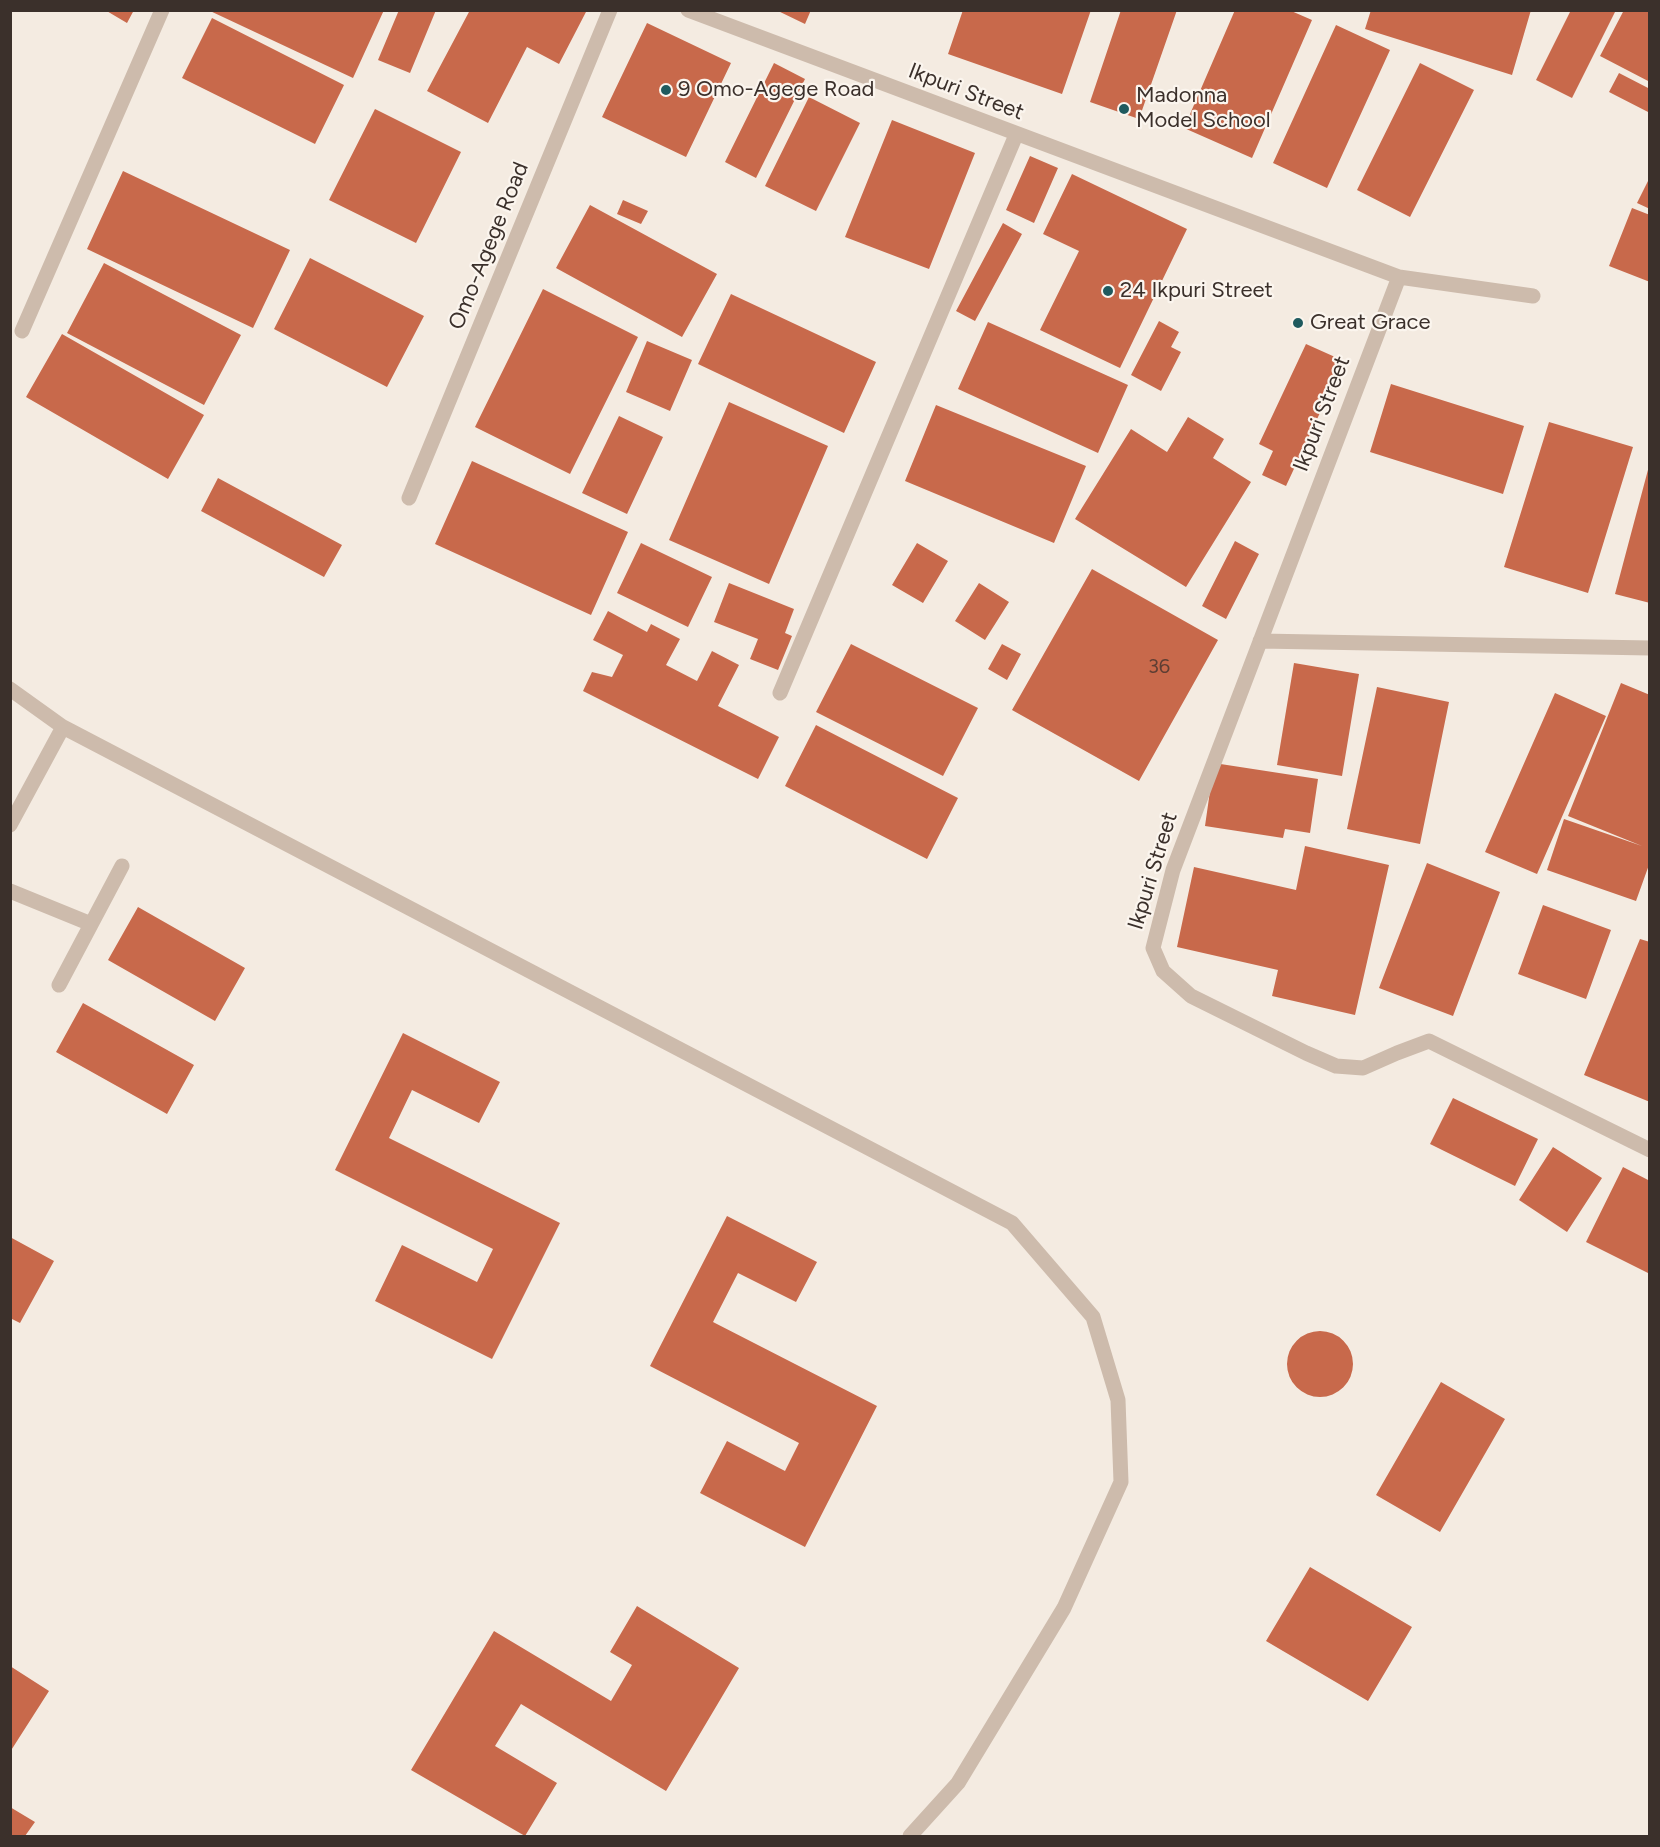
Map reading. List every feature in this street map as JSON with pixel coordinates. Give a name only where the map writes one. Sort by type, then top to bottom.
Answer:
[{"type":"street","points":[[22,331],[162,10]]},
{"type":"street","name":"Omo-Agege Road","points":[[409,498],[610,10]]},
{"type":"street","name":"Ikpuri Street","points":[[688,10],[1399,277],[1533,296]]},
{"type":"street","points":[[780,693],[1016,135]]},
{"type":"street","name":"Ikpuri Street","points":[[1399,277],[1173,870],[1153,948],[1163,971],[1191,996],[1336,1066],[1363,1068],[1429,1041],[1650,1150]]},
{"type":"street","points":[[1260,641],[1650,648]]},
{"type":"street","points":[[10,689],[63,727],[1012,1223],[1094,1317],[1118,1400],[1121,1482],[1064,1608],[958,1784],[910,1836]]},
{"type":"street","points":[[10,825],[63,727]]},
{"type":"street","points":[[59,985],[122,866]]},
{"type":"street","points":[[10,891],[91,924]]},
{"type":"building","points":[[105,10],[134,10],[127,23]]},
{"type":"building","points":[[208,10],[384,10],[353,78]]},
{"type":"building","points":[[399,10],[436,10],[410,73],[378,60]]},
{"type":"building","points":[[470,10],[587,10],[559,64],[527,47],[488,123],[427,91]]},
{"type":"building","points":[[776,10],[811,10],[805,24]]},
{"type":"building","points":[[963,10],[1091,10],[1062,94],[948,54]]},
{"type":"building","points":[[1121,10],[1177,10],[1139,119],[1090,102]]},
{"type":"building","points":[[1235,10],[1289,10],[1312,20],[1252,158],[1184,128]]},
{"type":"building","points":[[1371,10],[1531,10],[1512,75],[1365,29]]},
{"type":"building","points":[[1571,10],[1616,10],[1572,98],[1536,80]]},
{"type":"building","points":[[1624,10],[1650,10],[1650,82],[1600,56]]},
{"type":"building","points":[[212,18],[344,85],[315,144],[182,78]]},
{"type":"building","name":"9 Omo-Agege Road","points":[[647,23],[731,63],[686,157],[602,117]]},
{"type":"building","points":[[1336,25],[1390,50],[1327,188],[1273,163]]},
{"type":"building","points":[[774,63],[805,79],[756,178],[725,162]]},
{"type":"building","points":[[1420,63],[1474,90],[1410,217],[1357,190]]},
{"type":"building","points":[[1619,73],[1650,89],[1650,113],[1609,92]]},
{"type":"building","points":[[809,97],[860,123],[816,211],[765,186]]},
{"type":"building","points":[[375,109],[461,152],[416,243],[329,200]]},
{"type":"building","points":[[892,120],[975,153],[929,269],[845,237]]},
{"type":"building","points":[[1030,156],[1058,168],[1034,223],[1006,210]]},
{"type":"building","points":[[123,171],[290,250],[253,328],[87,249]]},
{"type":"building","name":"24 Ikpuri Street","points":[[1072,174],[1187,229],[1120,368],[1040,330],[1079,251],[1043,234]]},
{"type":"building","points":[[1650,177],[1650,209],[1637,203]]},
{"type":"building","points":[[623,200],[648,211],[641,224],[617,214]]},
{"type":"building","points":[[590,205],[717,274],[682,337],[556,268]]},
{"type":"building","points":[[1632,208],[1650,215],[1650,282],[1609,266]]},
{"type":"building","points":[[1003,223],[1022,234],[975,321],[956,311]]},
{"type":"building","points":[[310,258],[424,316],[387,387],[274,329]]},
{"type":"building","points":[[104,263],[241,335],[204,405],[67,333]]},
{"type":"building","points":[[543,289],[638,337],[570,474],[475,427]]},
{"type":"building","points":[[731,294],[876,362],[844,433],[698,364]]},
{"type":"building","points":[[1159,321],[1179,332],[1171,347],[1181,352],[1161,391],[1131,375]]},
{"type":"building","points":[[988,322],[1128,385],[1098,453],[958,389]]},
{"type":"building","points":[[62,334],[204,415],[168,479],[26,397]]},
{"type":"building","points":[[647,341],[692,360],[670,411],[626,392]]},
{"type":"building","points":[[1306,344],[1344,361],[1286,486],[1262,475],[1273,451],[1259,444]]},
{"type":"building","points":[[1391,384],[1524,426],[1503,494],[1370,452]]},
{"type":"building","points":[[729,402],[828,446],[769,584],[669,540]]},
{"type":"building","points":[[936,405],[1086,466],[1054,543],[905,481]]},
{"type":"building","points":[[619,416],[663,437],[627,514],[582,493]]},
{"type":"building","points":[[1188,417],[1224,439],[1213,458],[1251,482],[1186,587],[1075,519],[1131,429],[1167,452]]},
{"type":"building","points":[[1549,422],[1633,447],[1588,593],[1504,567]]},
{"type":"building","points":[[472,461],[628,532],[591,615],[435,544]]},
{"type":"building","points":[[1650,466],[1650,603],[1615,594]]},
{"type":"building","points":[[218,478],[342,545],[324,577],[201,511]]},
{"type":"building","points":[[1235,541],[1259,554],[1226,619],[1202,606]]},
{"type":"building","points":[[641,543],[712,577],[688,627],[617,593]]},
{"type":"building","points":[[917,543],[948,561],[923,603],[892,585]]},
{"type":"building","points":[[1092,569],[1218,640],[1139,781],[1012,710]]},
{"type":"building","points":[[729,583],[794,609],[785,633],[792,636],[778,670],[750,659],[758,639],[714,622]]},
{"type":"building","points":[[979,583],[1009,602],[985,640],[955,621]]},
{"type":"building","points":[[608,611],[647,632],[651,624],[680,639],[666,665],[697,681],[712,651],[739,665],[718,706],[779,737],[758,779],[583,691],[592,672],[612,677],[623,655],[593,640]]},
{"type":"building","points":[[851,644],[978,708],[943,776],[816,712]]},
{"type":"building","points":[[1002,644],[1021,654],[1007,680],[988,669]]},
{"type":"building","points":[[1294,663],[1359,674],[1342,776],[1277,765]]},
{"type":"building","points":[[1621,683],[1650,695],[1650,862],[1636,901],[1547,870],[1564,819],[1642,846],[1568,816]]},
{"type":"building","points":[[1377,687],[1449,702],[1420,844],[1347,829]]},
{"type":"building","points":[[1555,693],[1606,716],[1537,874],[1485,852]]},
{"type":"building","points":[[816,725],[958,798],[927,859],[785,786]]},
{"type":"building","points":[[1214,763],[1318,779],[1310,833],[1285,829],[1283,838],[1205,826]]},
{"type":"building","points":[[1305,846],[1389,865],[1355,1015],[1272,996],[1278,970],[1177,947],[1194,867],[1296,890]]},
{"type":"building","points":[[1427,863],[1500,892],[1453,1016],[1379,988]]},
{"type":"building","points":[[1543,905],[1611,930],[1586,999],[1518,974]]},
{"type":"building","points":[[138,907],[245,968],[215,1021],[108,960]]},
{"type":"building","points":[[1640,939],[1650,942],[1650,1102],[1584,1075]]},
{"type":"building","points":[[83,1003],[194,1065],[167,1114],[56,1052]]},
{"type":"building","points":[[403,1033],[500,1082],[479,1123],[412,1090],[389,1138],[560,1223],[492,1359],[375,1301],[402,1245],[477,1282],[493,1249],[335,1170]]},
{"type":"building","points":[[1453,1098],[1538,1139],[1515,1186],[1430,1144]]},
{"type":"building","points":[[1553,1147],[1602,1178],[1567,1232],[1519,1200]]},
{"type":"building","points":[[1623,1167],[1650,1181],[1650,1274],[1586,1242]]},
{"type":"building","points":[[727,1216],[817,1262],[796,1302],[738,1273],[713,1322],[877,1406],[805,1547],[700,1493],[727,1441],[785,1471],[799,1443],[650,1366]]},
{"type":"building","points":[[10,1237],[54,1261],[20,1323],[10,1318]]},
{"type":"building","points":[[1320,1331],[1332,1334],[1343,1341],[1350,1352],[1353,1364],[1350,1376],[1343,1387],[1332,1394],[1320,1397],[1308,1394],[1297,1387],[1290,1376],[1287,1364],[1290,1352],[1297,1341],[1308,1334]]},
{"type":"building","points":[[1441,1382],[1505,1419],[1440,1532],[1376,1495]]},
{"type":"building","points":[[1310,1567],[1412,1627],[1368,1701],[1266,1641]]},
{"type":"building","points":[[637,1606],[739,1668],[666,1791],[521,1704],[495,1746],[557,1783],[525,1836],[411,1770],[494,1631],[611,1701],[632,1665],[610,1652]]},
{"type":"building","points":[[10,1666],[49,1691],[10,1752]]},
{"type":"building","points":[[10,1807],[35,1822],[25,1836],[10,1836]]},
{"type":"place","name":"9 Omo-Agege Road","points":[[666,90]]},
{"type":"place","name":"Madonna Model School","points":[[1124,109]]},
{"type":"place","name":"24 Ikpuri Street","points":[[1108,291]]},
{"type":"place","name":"Great Grace","points":[[1298,323]]}]
